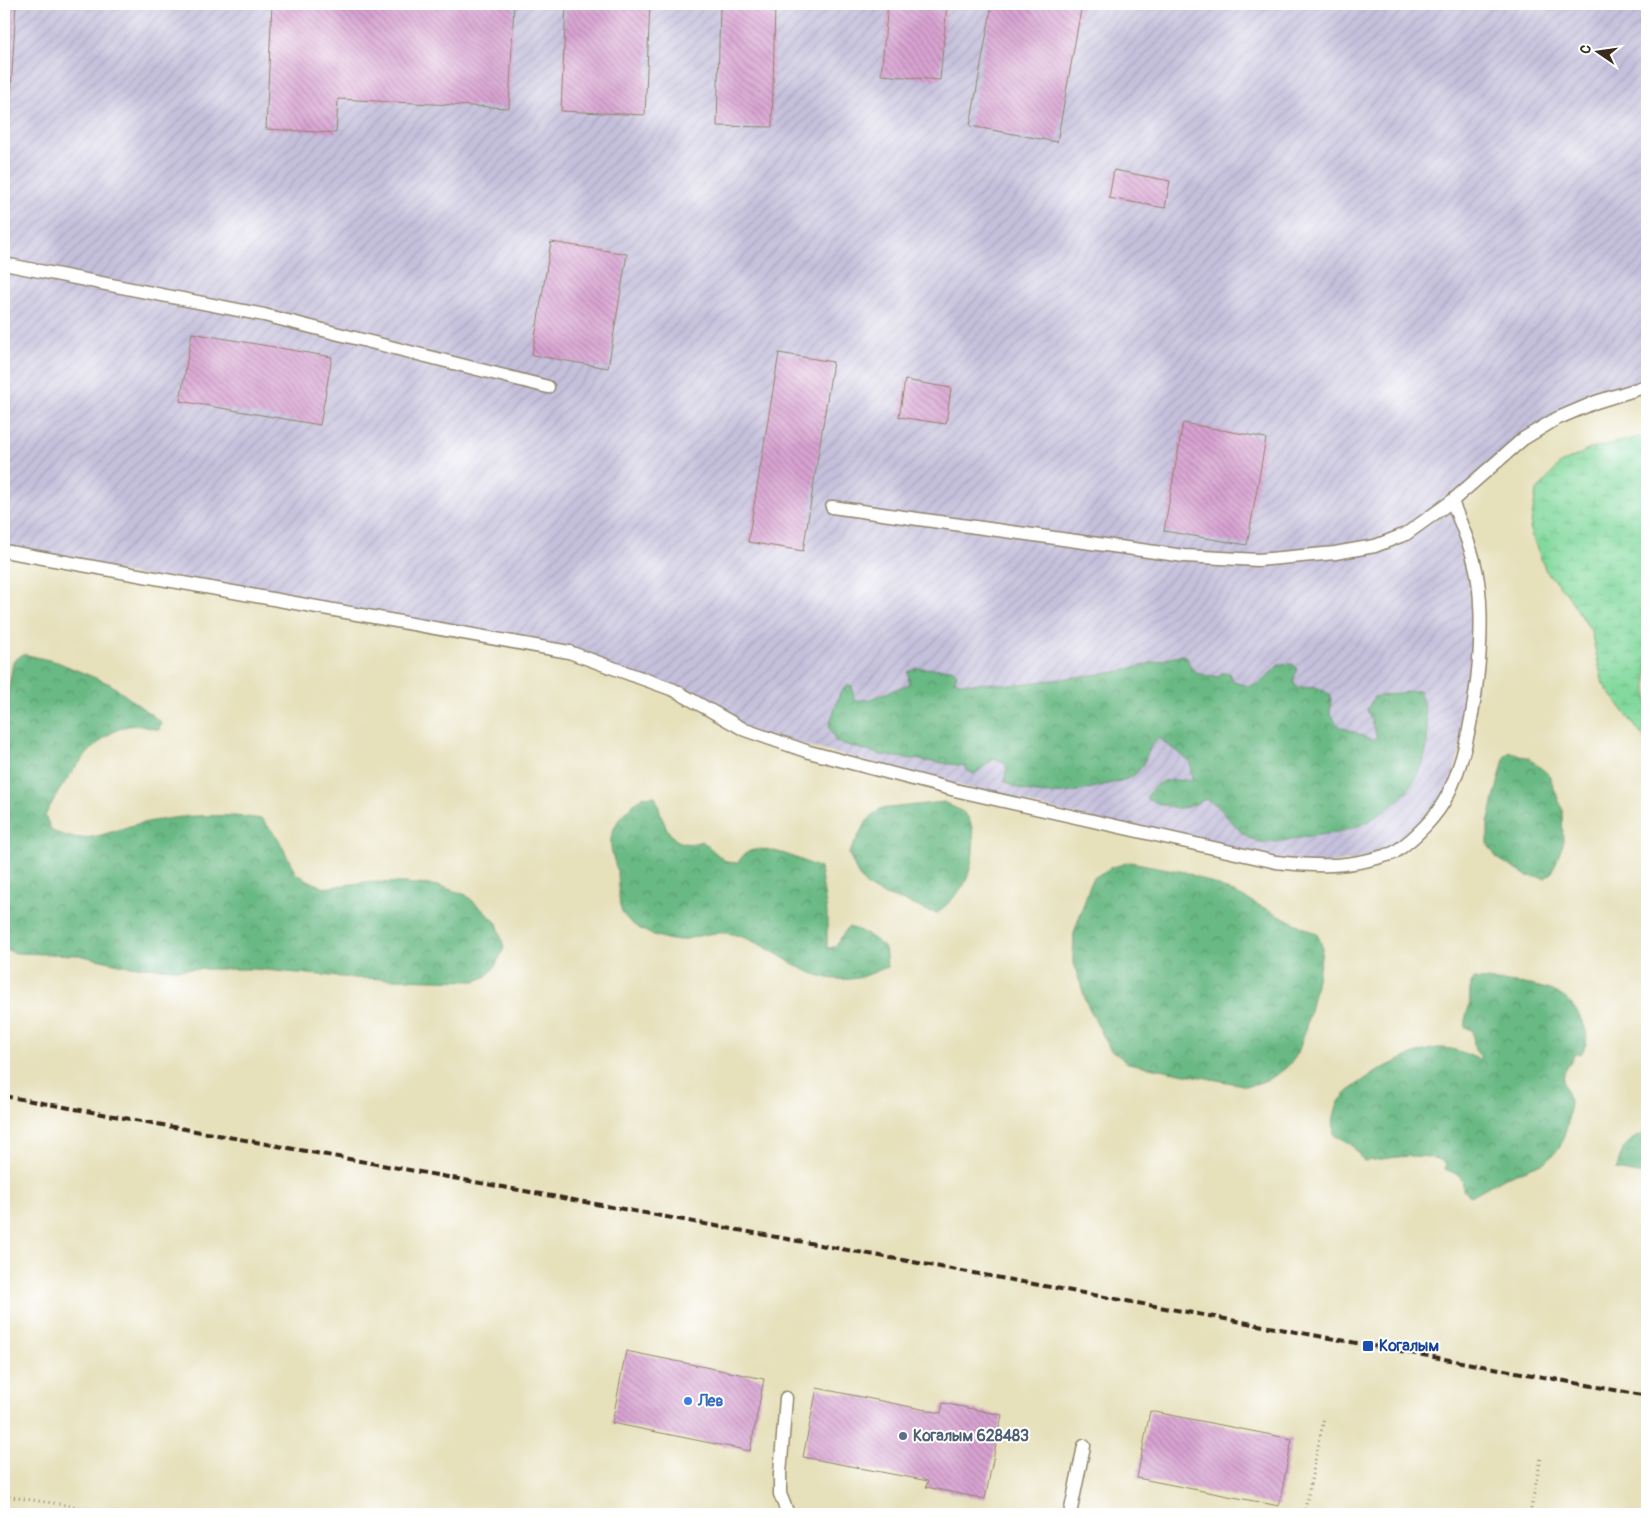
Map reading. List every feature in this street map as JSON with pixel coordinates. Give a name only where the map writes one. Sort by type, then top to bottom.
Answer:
[{"type":"lane","points":[[4,264],[264,315],[548,387]]},
{"type":"lane","points":[[832,507],[1184,556],[1258,560],[1335,553],[1375,546],[1406,534],[1452,501],[1523,438],[1556,419],[1596,402],[1647,386]]},
{"type":"lane","points":[[4,551],[569,652],[674,690],[745,730],[809,752],[959,791],[1276,862],[1314,866],[1352,865],[1393,853],[1424,828],[1448,796],[1465,751],[1476,690],[1481,612],[1474,562],[1452,501]]},
{"type":"lane","points":[[786,1398],[780,1494],[788,1514]]},
{"type":"lane","points":[[1070,1514],[1084,1446]]},
{"type":"path","points":[[1304,1514],[1324,1418]]},
{"type":"path","points":[[1530,1514],[1541,1458]]},
{"type":"path","points":[[4,1496],[128,1514]]},
{"type":"shaded area","points":[[4,4],[1647,4],[1647,386],[1556,419],[1452,501],[1475,562],[1476,690],[1448,795],[1393,853],[1314,866],[1097,821],[745,730],[674,690],[569,652],[4,551]]},
{"type":"green space","points":[[1638,437],[1647,439],[1647,742],[1603,684],[1591,631],[1567,594],[1546,571],[1530,531],[1536,492],[1560,464],[1590,449]]},
{"type":"green space","points":[[23,654],[57,662],[110,684],[161,722],[159,730],[144,726],[128,726],[116,730],[91,749],[69,776],[45,816],[52,831],[69,837],[80,838],[98,836],[142,823],[172,818],[217,816],[262,819],[278,838],[296,874],[324,888],[367,882],[404,883],[440,886],[466,895],[497,923],[504,948],[493,969],[486,976],[475,981],[353,978],[255,969],[175,969],[128,966],[79,955],[16,953],[4,949],[4,714],[9,710],[7,699],[13,662]]},
{"type":"green space","points":[[1182,655],[1187,657],[1191,668],[1198,673],[1219,677],[1221,673],[1230,673],[1232,681],[1248,686],[1258,684],[1279,665],[1293,664],[1297,668],[1293,682],[1297,687],[1319,688],[1331,695],[1330,714],[1339,726],[1373,740],[1377,736],[1367,710],[1374,697],[1419,690],[1425,712],[1427,732],[1426,751],[1421,768],[1412,784],[1400,798],[1365,823],[1351,829],[1265,843],[1251,839],[1244,834],[1220,808],[1205,799],[1196,804],[1176,808],[1146,799],[1155,786],[1160,783],[1170,780],[1192,780],[1190,762],[1159,738],[1152,745],[1139,770],[1129,778],[1068,793],[1042,794],[1016,788],[1004,781],[1007,768],[1003,761],[994,759],[974,774],[966,770],[965,766],[882,755],[836,742],[829,726],[840,693],[847,685],[852,686],[854,700],[868,700],[909,684],[908,672],[916,668],[952,669],[957,674],[955,681],[1011,685],[1117,672]]},
{"type":"green space","points":[[1511,752],[1529,758],[1549,775],[1562,809],[1563,844],[1552,873],[1545,878],[1527,876],[1497,858],[1488,845],[1488,823],[1505,755]]},
{"type":"green space","points":[[655,796],[669,832],[682,843],[691,844],[702,841],[726,862],[737,863],[745,854],[752,850],[761,849],[782,853],[820,868],[827,913],[827,948],[835,947],[848,927],[853,928],[868,935],[885,948],[887,967],[865,976],[851,979],[834,979],[804,970],[763,946],[732,934],[715,933],[672,940],[649,933],[634,925],[627,919],[620,906],[619,879],[611,849],[612,836],[618,821],[626,811],[642,797]]},
{"type":"green space","points":[[944,802],[960,810],[969,819],[973,838],[972,861],[966,881],[953,898],[938,913],[878,892],[865,884],[854,867],[849,853],[867,821],[880,809]]},
{"type":"green space","points":[[1130,862],[1185,872],[1228,890],[1317,934],[1322,948],[1315,986],[1299,1049],[1287,1067],[1262,1082],[1248,1086],[1128,1063],[1110,1049],[1087,1004],[1073,961],[1074,933],[1092,879],[1110,868]]},
{"type":"green space","points":[[1473,979],[1530,985],[1552,991],[1564,997],[1578,1014],[1586,1030],[1587,1038],[1581,1054],[1575,1054],[1564,1073],[1563,1082],[1570,1101],[1568,1123],[1560,1147],[1547,1161],[1501,1179],[1471,1196],[1463,1190],[1459,1176],[1445,1169],[1446,1163],[1437,1159],[1417,1156],[1364,1161],[1351,1144],[1334,1135],[1334,1126],[1337,1106],[1346,1094],[1371,1075],[1402,1059],[1431,1049],[1442,1048],[1456,1050],[1478,1059],[1481,1057],[1475,1050],[1472,1030],[1465,1027]]},
{"type":"green space","points":[[1647,1133],[1647,1176],[1617,1170],[1620,1157],[1630,1141]]},
{"type":"building","points":[[4,4],[16,4],[9,125],[4,124]]},
{"type":"building","points":[[272,4],[514,4],[509,108],[338,99],[336,133],[266,129]]},
{"type":"building","points":[[566,4],[650,4],[645,115],[561,111]]},
{"type":"building","points":[[720,4],[775,5],[772,127],[717,126]]},
{"type":"building","points":[[888,4],[947,4],[940,80],[881,75]]},
{"type":"building","points":[[992,4],[1082,4],[1057,142],[970,126]]},
{"type":"building","points":[[1114,170],[1170,181],[1165,208],[1109,198]]},
{"type":"building","points":[[551,242],[627,254],[608,368],[532,355]]},
{"type":"building","points":[[192,333],[332,357],[320,425],[180,401]]},
{"type":"building","points":[[779,353],[833,362],[803,551],[748,542]]},
{"type":"building","points":[[905,380],[951,388],[946,424],[899,417]]},
{"type":"building","points":[[1183,423],[1266,438],[1247,545],[1164,531]]},
{"type":"building","name":"Лев","points":[[626,1351],[764,1379],[750,1451],[612,1423]]},
{"type":"building","name":"Когалым 628483","points":[[817,1388],[941,1413],[943,1403],[1002,1415],[985,1499],[926,1487],[928,1481],[803,1457]]},
{"type":"building","points":[[1150,1411],[1292,1439],[1279,1506],[1137,1478]]},
{"type":"railway","points":[[4,1096],[1647,1396]]},
{"type":"place","name":"Когалым","points":[[1368,1346]]},
{"type":"place","name":"Лев","points":[[688,1401]]},
{"type":"place","name":"Когалым 628483","points":[[903,1436]]}]
